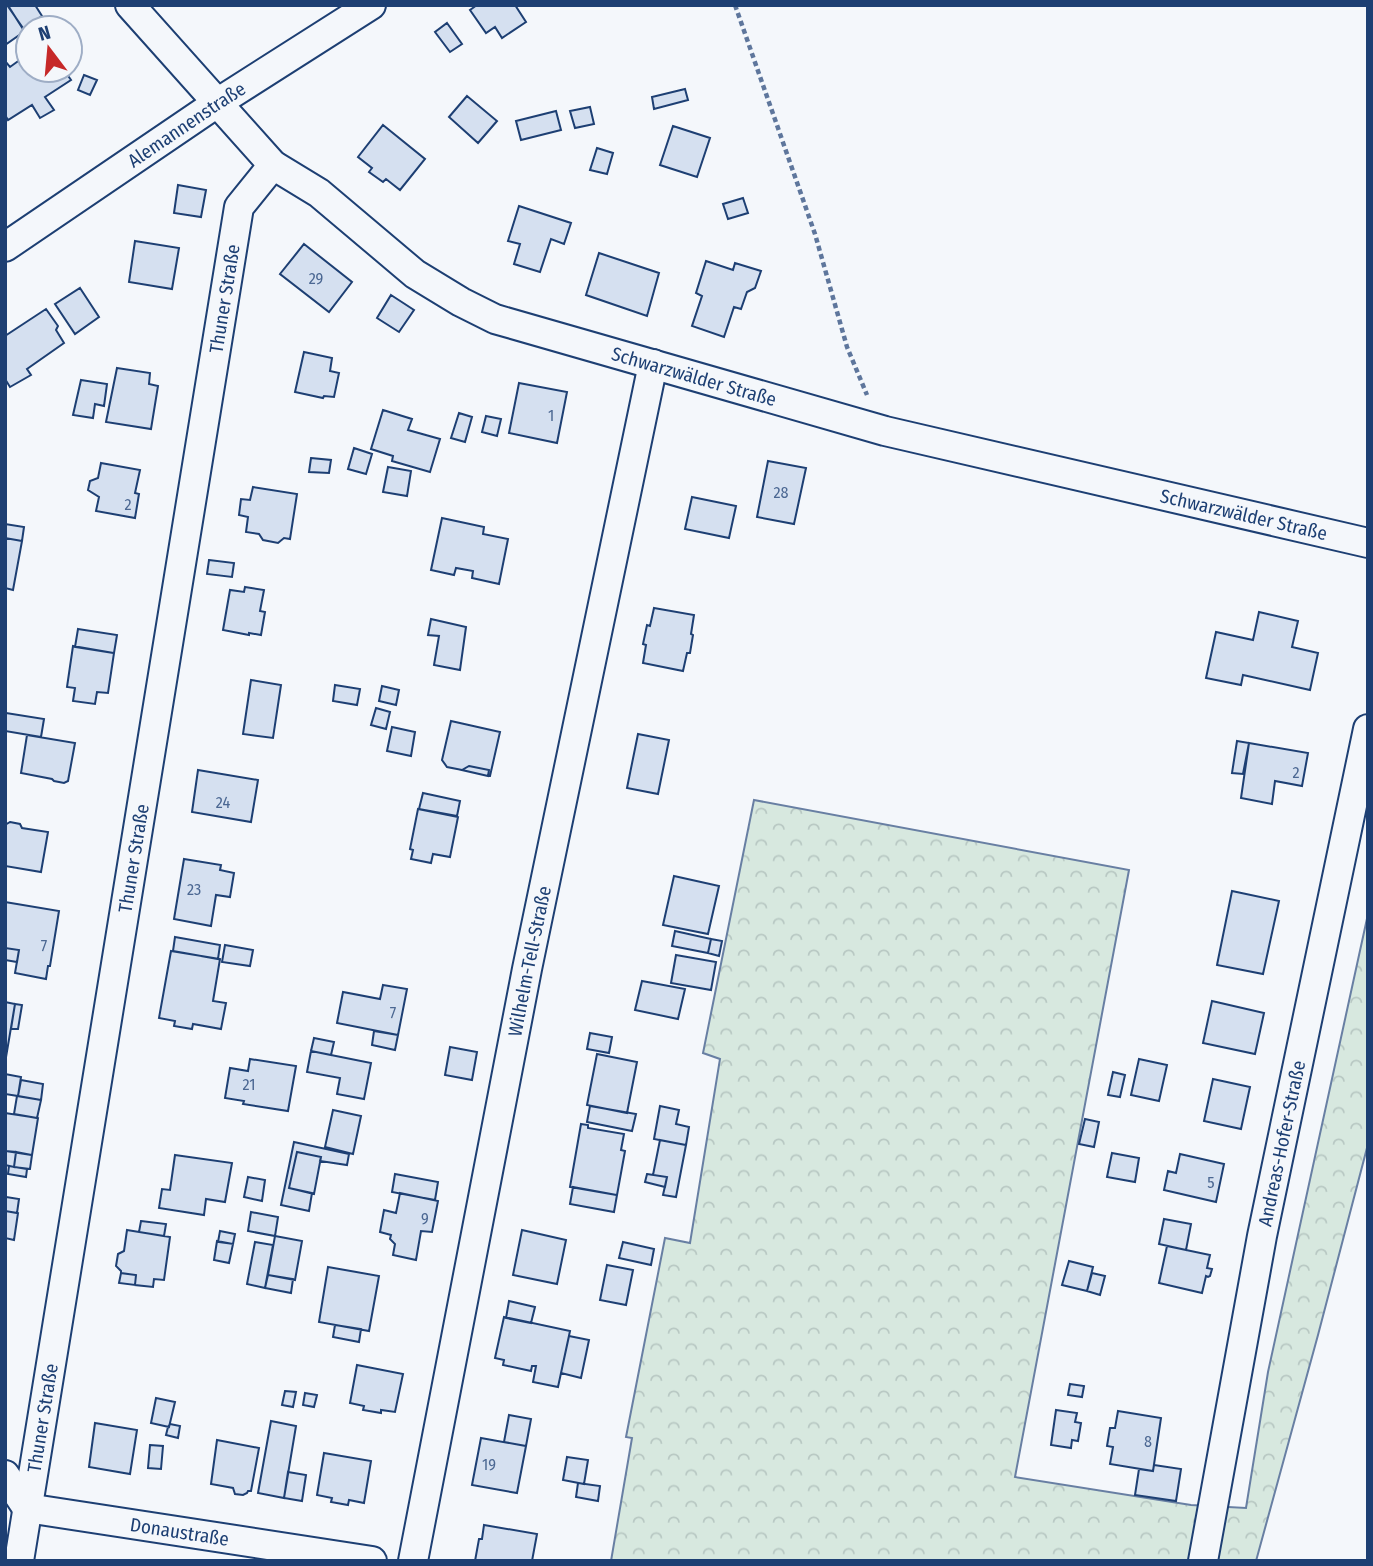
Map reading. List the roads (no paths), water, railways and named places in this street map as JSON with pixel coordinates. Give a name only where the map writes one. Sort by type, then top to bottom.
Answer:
[{"type":"street","name":"Schwarzwälder Straße","points":[[130,5],[274,165],[319,193],[415,274],[495,319],[885,431],[1368,543]]},
{"type":"street","name":"Alemannenstraße","points":[[5,247],[217,103],[371,5]]},
{"type":"street","name":"Thuner Straße","points":[[19,1561],[239,207],[274,165]]},
{"type":"street","name":"Wilhelm-Tell-Straße","points":[[414,1561],[530,958],[653,364]]},
{"type":"street","name":"Andreas-Hofer-Straße","points":[[1203,1561],[1262,1236],[1368,729]]},
{"type":"street","points":[[5,1475],[27,1508]]},
{"type":"street","name":"Donaustraße","points":[[27,1508],[372,1561]]}]
